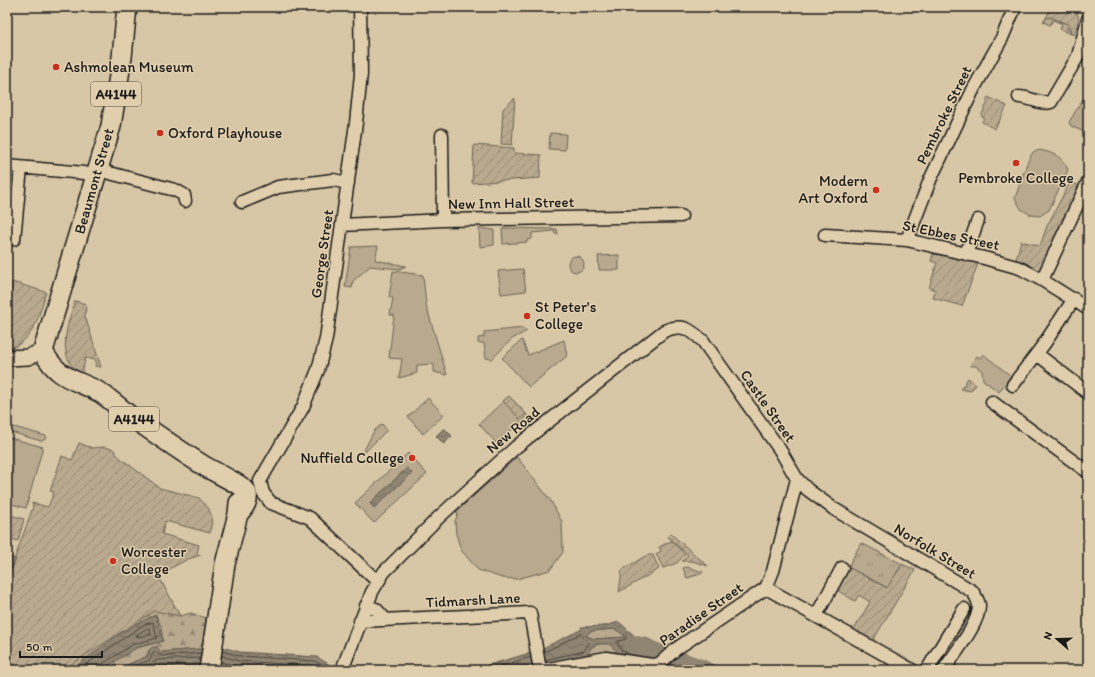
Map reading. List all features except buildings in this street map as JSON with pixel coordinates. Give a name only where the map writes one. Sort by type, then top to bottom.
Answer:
[{"type":"main road","name":"Beaumont Street","points":[[43,351],[110,126],[122,57],[127,7]]},
{"type":"main road","name":"A4144","points":[[43,351],[48,361],[58,372],[68,379],[100,393],[185,454],[231,482],[238,497],[238,514],[225,564],[209,670]]},
{"type":"street","name":"George Street","points":[[360,7],[361,74],[348,183],[326,339],[318,370],[303,408],[288,436],[262,474],[260,481],[262,490],[271,503],[310,518],[377,581]]},
{"type":"street","name":"Pembroke Street","points":[[906,240],[936,168],[973,90],[1002,38],[1015,7]]},
{"type":"street","points":[[1019,97],[1025,96],[1046,104],[1051,102],[1078,56],[1088,19]]},
{"type":"street","points":[[442,135],[443,220]]},
{"type":"street","points":[[7,166],[97,173],[175,190],[184,195],[185,201]]},
{"type":"street","points":[[7,238],[14,239],[21,168]]},
{"type":"street","points":[[242,202],[278,187],[333,180],[348,183]]},
{"type":"street","points":[[1042,280],[1088,182]]},
{"type":"street","name":"New Inn Hall Street","points":[[342,225],[443,220],[681,216]]},
{"type":"street","points":[[966,254],[978,220]]},
{"type":"street","name":"St Ebbes Street","points":[[825,235],[906,240],[1020,268],[1074,299],[1088,309]]},
{"type":"street","points":[[1013,385],[1037,354],[1074,299]]},
{"type":"street","name":"New Road","points":[[343,666],[377,581],[384,572],[438,518],[516,447],[664,331],[676,326],[686,329]]},
{"type":"street","name":"Castle Street","points":[[686,329],[693,331],[703,341],[780,450],[797,479],[824,503]]},
{"type":"street","points":[[7,358],[28,357],[43,351]]},
{"type":"street","points":[[1037,354],[1088,392]]},
{"type":"street","points":[[992,402],[1088,472]]},
{"type":"street","name":"Paradise Street","points":[[541,669],[606,658],[654,666],[676,649],[766,588],[773,571],[797,479]]},
{"type":"street","name":"Norfolk Street","points":[[824,503],[972,591],[979,603],[978,615],[944,670]]},
{"type":"street","points":[[816,616],[842,568]]},
{"type":"street","points":[[766,588],[912,670]]},
{"type":"street","points":[[366,606],[376,609],[386,620]]},
{"type":"street","points":[[927,670],[964,609]]},
{"type":"street","name":"Tidmarsh Lane","points":[[360,621],[530,613],[541,669]]},
{"type":"green space","points":[[1051,7],[1076,8],[1079,20],[1074,35],[1071,34],[1070,25],[1050,17],[1046,18]]},
{"type":"green space","points":[[1050,17],[1070,25],[1071,34],[1060,29],[1062,24],[1053,20],[1050,25],[1043,22],[1046,18]]},
{"type":"green space","points":[[1088,93],[1088,131],[1084,132],[1071,126],[1069,122]]},
{"type":"green space","points":[[988,97],[1007,106],[995,129],[982,122],[984,118],[981,116],[988,102],[986,101]]},
{"type":"green space","points":[[515,98],[512,145],[501,144],[503,109]]},
{"type":"green space","points":[[550,133],[566,134],[565,150],[549,149]]},
{"type":"green space","points":[[474,145],[514,148],[514,153],[541,155],[540,178],[472,183]]},
{"type":"green space","points":[[1040,150],[1057,156],[1061,159],[1068,170],[1049,210],[1040,216],[1031,215],[1021,209],[1015,198],[1027,163],[1033,152]]},
{"type":"green space","points":[[1070,182],[1082,187],[1041,273],[1016,259],[1021,241],[1040,246],[1047,226]]},
{"type":"green space","points":[[479,228],[494,230],[494,245],[480,247]]},
{"type":"green space","points":[[502,229],[557,229],[558,234],[555,234],[554,231],[532,233],[532,239],[527,240],[527,242],[503,244]]},
{"type":"green space","points":[[378,246],[375,260],[406,266],[399,269],[370,266],[353,281],[352,288],[345,287],[351,247]]},
{"type":"green space","points":[[933,254],[979,261],[962,306],[933,298],[935,290],[929,288],[937,263],[931,261]]},
{"type":"green space","points":[[619,255],[619,270],[599,270],[598,256]]},
{"type":"green space","points":[[573,256],[579,256],[584,261],[582,270],[579,272],[573,272],[568,267],[568,261]]},
{"type":"green space","points":[[523,269],[526,291],[501,294],[498,271]]},
{"type":"green space","points":[[393,271],[423,275],[426,305],[447,375],[434,372],[434,364],[417,365],[417,373],[399,378],[402,359],[389,358],[394,315],[390,315],[393,298],[389,297]]},
{"type":"green space","points":[[12,282],[46,292],[38,319],[30,334],[16,346],[7,350],[7,295],[10,295]]},
{"type":"green space","points":[[75,301],[86,304],[85,316],[101,367],[95,366],[96,360],[85,358],[82,376],[68,360],[65,341]]},
{"type":"green space","points":[[523,328],[527,331],[512,339],[492,359],[486,358],[484,343],[478,343],[478,338],[484,337],[484,332]]},
{"type":"green space","points":[[522,340],[528,355],[564,340],[567,356],[529,387],[502,358]]},
{"type":"green space","points":[[983,354],[1011,376],[999,392],[983,380],[982,371],[976,366],[970,366],[977,356],[980,358]]},
{"type":"green space","points":[[968,378],[976,385],[970,391],[961,389]]},
{"type":"green space","points":[[509,396],[528,416],[496,443],[479,424]]},
{"type":"green space","points":[[509,396],[526,414],[520,419],[503,401]]},
{"type":"green space","points":[[428,398],[444,415],[423,434],[408,417]]},
{"type":"green space","points":[[382,424],[387,430],[361,456],[374,431]]},
{"type":"green space","points":[[7,425],[46,436],[47,438],[41,441],[7,431]]},
{"type":"green space","points":[[7,437],[43,447],[26,508],[7,503]]},
{"type":"green space","name":"Worcester College","points":[[79,443],[92,448],[104,447],[113,449],[119,457],[160,488],[199,498],[209,509],[212,519],[210,533],[165,521],[162,534],[199,545],[197,554],[201,555],[188,559],[158,575],[180,616],[154,611],[62,670],[7,670],[7,580],[33,507],[32,503],[48,507],[54,492],[50,491],[62,456],[72,460]]},
{"type":"green space","points":[[408,453],[427,474],[374,523],[355,503]],"holes":[[[407,468],[411,473],[374,508],[370,503]]]},
{"type":"green space","points":[[517,457],[551,501],[562,522],[563,552],[550,570],[517,579],[502,578],[478,570],[461,550],[456,534],[455,521],[458,514],[456,512]]},
{"type":"green space","points":[[7,514],[24,519],[18,541],[7,538]]},
{"type":"green space","points":[[671,534],[708,566],[692,561],[682,561],[688,555],[668,537]]},
{"type":"green space","points":[[671,541],[685,554],[677,563],[663,568],[656,554],[661,551],[659,547]]},
{"type":"green space","points":[[861,543],[902,564],[888,588],[848,567]]},
{"type":"green space","points":[[647,555],[653,555],[659,569],[619,592],[622,570]]},
{"type":"green space","points":[[902,564],[915,570],[872,642],[853,631],[870,602],[859,595],[855,601],[835,589],[848,567],[887,588]]},
{"type":"green space","points":[[687,567],[703,572],[687,578],[683,568]]},
{"type":"green space","points":[[168,594],[180,616],[191,613],[206,618],[202,649],[161,652],[149,650],[148,656],[115,670],[101,670],[136,648],[163,641],[161,627],[156,615],[126,631],[71,670],[41,670]]},
{"type":"green space","points":[[971,612],[975,614],[940,670],[934,670]]},
{"type":"green space","points":[[615,629],[627,637],[594,639],[586,636],[591,631]]},
{"type":"green space","points":[[597,644],[610,644],[618,652],[607,651],[587,654],[591,647]]},
{"type":"water","points":[[444,428],[452,436],[444,444],[436,436]]},
{"type":"water","points":[[407,468],[412,473],[374,508],[370,503]]},
{"type":"water","points":[[7,556],[16,559],[7,580]]},
{"type":"water","points":[[156,615],[163,641],[136,648],[101,670],[71,670],[123,632]]},
{"type":"water","points":[[619,622],[636,637],[642,639],[644,637],[667,648],[650,662],[622,655],[608,644],[604,643],[593,646],[587,654],[526,670],[471,670],[537,651],[582,629],[581,627],[604,626]],"holes":[[[615,629],[627,637],[594,639],[586,636],[591,631]]]},
{"type":"water","points":[[152,647],[157,647],[161,652],[222,647],[240,652],[317,657],[330,665],[360,670],[115,670],[148,656],[149,650]]},
{"type":"water","points":[[684,653],[726,670],[681,670],[669,667]]},
{"type":"waterway","points":[[634,645],[703,670]]},
{"type":"place","name":"Ashmolean Museum","points":[[56,67]]},
{"type":"place","name":"Oxford Playhouse","points":[[160,133]]},
{"type":"place","name":"Pembroke College","points":[[1016,163]]},
{"type":"place","name":"Modern Art Oxford","points":[[876,190]]},
{"type":"place","name":"St Peter's College","points":[[527,316]]},
{"type":"place","name":"Nuffield College","points":[[412,458]]},
{"type":"place","name":"Worcester College","points":[[113,561]]}]
